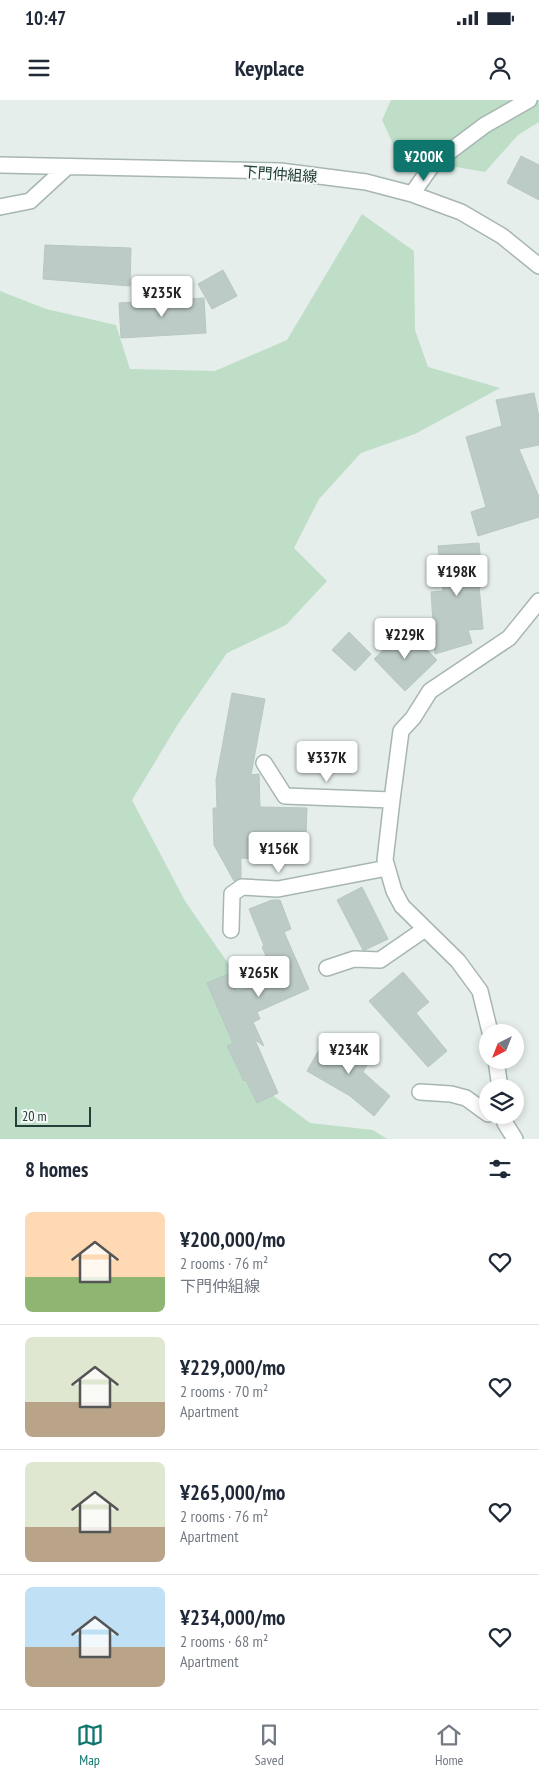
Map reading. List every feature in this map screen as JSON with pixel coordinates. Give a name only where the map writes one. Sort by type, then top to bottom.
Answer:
[{"type":"street","points":[[412,194],[433,164],[484,125],[529,100]]},
{"type":"street","name":"下門仲組線","points":[[0,165],[280,171],[366,182],[412,194],[461,212],[502,236],[539,266]]},
{"type":"street","points":[[0,207],[30,202],[67,167]]},
{"type":"street","points":[[488,1024],[480,991],[458,961],[402,906],[394,891],[385,860],[392,800],[402,731],[413,718],[430,691],[509,638],[539,602]]},
{"type":"street","points":[[264,762],[284,796],[392,800]]},
{"type":"street","points":[[231,930],[232,894],[242,887],[278,890],[387,868]]},
{"type":"street","points":[[327,968],[354,959],[380,960],[425,929]]},
{"type":"street","points":[[420,1092],[451,1094],[466,1098],[479,1107]]},
{"type":"street","points":[[500,1124],[512,1134]]},
{"type":"green space","points":[[391,100],[539,100],[539,122],[518,135],[485,172],[399,157],[382,120]]},
{"type":"green space","points":[[362,214],[414,251],[415,330],[428,367],[500,388],[415,434],[361,453],[319,499],[294,548],[327,581],[286,625],[227,653],[178,724],[132,800],[185,901],[243,985],[254,1053],[267,1091],[310,1123],[373,1130],[387,1139],[0,1139],[0,291],[46,309],[116,325],[130,369],[215,371],[287,340]]},
{"type":"building","points":[[521,156],[539,165],[539,200],[507,183]]},
{"type":"building","points":[[45,245],[131,248],[130,286],[43,279]]},
{"type":"building","points":[[223,270],[237,296],[212,309],[198,284]]},
{"type":"building","points":[[204,298],[206,333],[121,338],[119,303]]},
{"type":"building","points":[[534,393],[539,417],[539,445],[519,449],[539,497],[539,517],[478,536],[471,512],[486,507],[466,437],[502,426],[496,400]]},
{"type":"building","points":[[479,543],[482,575],[478,575],[483,629],[468,630],[472,643],[435,654],[431,592],[443,591],[438,546]]},
{"type":"building","points":[[406,629],[437,660],[405,691],[374,659]]},
{"type":"building","points":[[349,632],[371,654],[355,671],[332,650]]},
{"type":"building","points":[[232,693],[265,699],[251,775],[259,774],[260,807],[307,808],[305,861],[241,858],[241,878],[234,881],[214,845],[213,808],[217,808],[216,780]]},
{"type":"building","points":[[362,887],[388,939],[365,950],[363,950],[337,900]]},
{"type":"building","points":[[272,900],[280,900],[291,929],[284,932],[309,989],[257,1012],[260,1019],[253,1022],[264,1046],[255,1040],[278,1093],[257,1103],[227,1046],[233,1043],[207,983],[229,974],[237,992],[275,976],[262,947],[264,946],[249,909]]},
{"type":"building","points":[[403,972],[429,1002],[416,1013],[447,1051],[428,1067],[369,1001]]},
{"type":"building","points":[[324,1041],[342,1051],[349,1041],[372,1056],[363,1072],[390,1096],[374,1116],[350,1096],[307,1071]]}]
